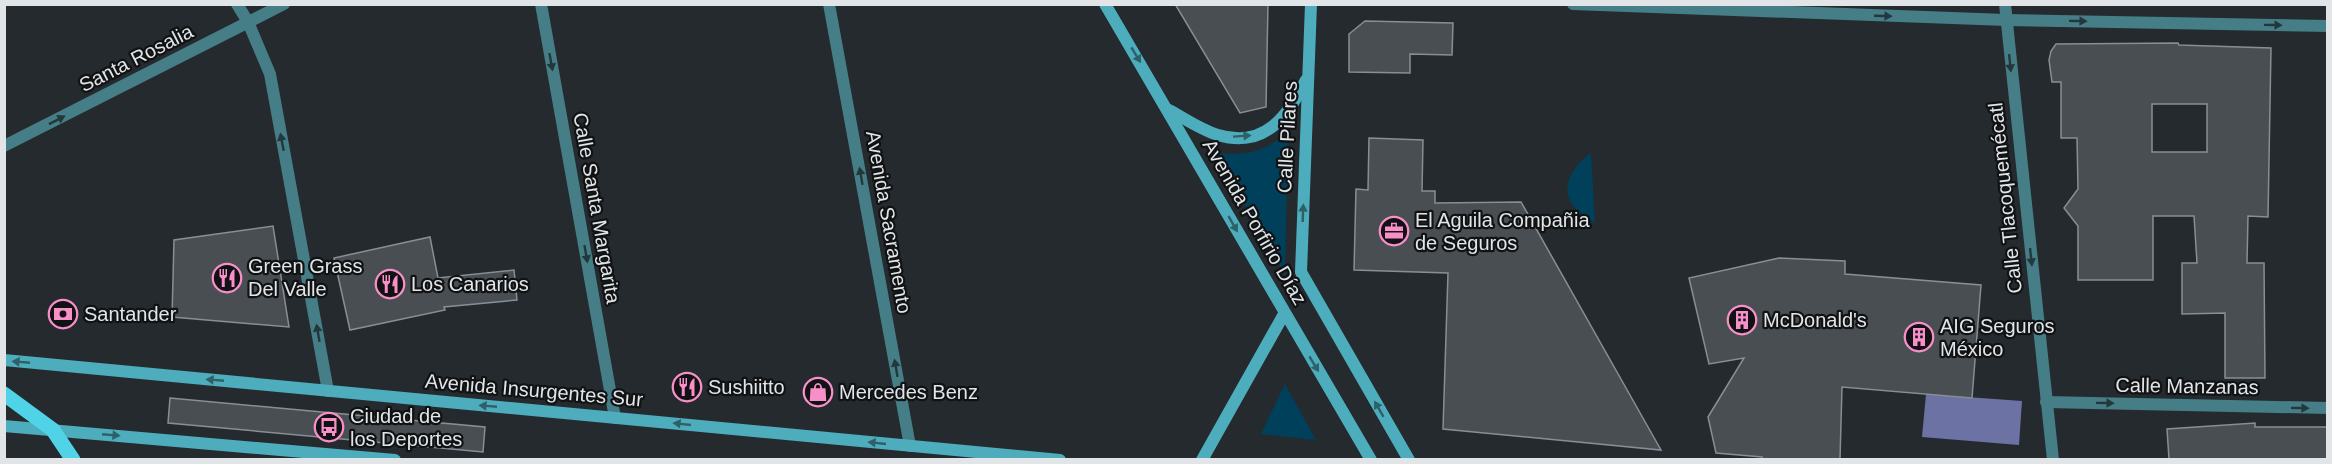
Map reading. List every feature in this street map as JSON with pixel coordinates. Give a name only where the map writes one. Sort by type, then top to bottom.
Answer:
[{"type":"main road","name":"Avenida Porfirio Díaz","points":[[1105,4],[1169,110],[1284,314],[1371,459]]},
{"type":"main road","name":"Calle Pilares","points":[[1301,272],[1311,4]]},
{"type":"main road","points":[[1169,110],[1217,135],[1240,138],[1263,133],[1282,120],[1296,101],[1310,74]]},
{"type":"main road","name":"Avenida Porfirio Díaz","points":[[1301,272],[1409,459]]},
{"type":"main road","points":[[1202,459],[1284,314]]},
{"type":"main road","name":"Avenida Insurgentes Sur","points":[[4,360],[1060,459]]},
{"type":"main road","points":[[4,394],[53,430],[73,459]]},
{"type":"main road","points":[[4,426],[395,459]]},
{"type":"street","points":[[237,4],[248,22],[270,74],[328,391]]},
{"type":"street","name":"Santa Rosalia","points":[[4,146],[284,4]]},
{"type":"street","name":"Calle Santa Margarita","points":[[541,4],[615,418]]},
{"type":"street","name":"Avenida Sacramento","points":[[829,4],[910,446]]},
{"type":"street","points":[[1573,4],[2006,20],[2328,26]]},
{"type":"street","name":"Calle Tlacoquemécatl","points":[[2004,4],[2052,459]]},
{"type":"street","name":"Calle Manzanas","points":[[2046,402],[2328,408]]},
{"type":"shaded area","points":[[1288,133],[1285,275],[1215,153],[1236,154],[1254,151],[1270,145]]},
{"type":"shaded area","points":[[1591,153],[1595,224],[1576,209],[1568,194],[1573,171]]},
{"type":"shaded area","points":[[1285,384],[1316,440],[1261,434]]},
{"type":"shaded area","points":[[1926,394],[2022,401],[2019,445],[1922,437]]},
{"type":"building","points":[[1175,4],[1268,4],[1266,107],[1240,113]]},
{"type":"building","points":[[1365,21],[1453,23],[1452,55],[1410,54],[1410,73],[1349,72],[1349,34]]},
{"type":"building","points":[[2178,43],[2179,45],[2271,48],[2268,217],[2248,216],[2247,263],[2264,263],[2265,378],[2225,378],[2225,313],[2182,314],[2182,263],[2197,263],[2194,216],[2153,216],[2153,280],[2078,280],[2078,226],[2064,208],[2078,189],[2077,138],[2061,138],[2061,82],[2052,82],[2049,60],[2056,44]],"holes":[[[2152,104],[2207,104],[2207,152],[2152,152]]]},
{"type":"building","points":[[1369,138],[1423,140],[1422,191],[1435,191],[1435,203],[1521,202],[1661,450],[1443,429],[1448,273],[1354,270],[1356,189],[1368,190]]},
{"type":"building","name":"Green Grass Del Valle","points":[[273,226],[289,327],[172,317],[174,240]]},
{"type":"building","name":"Los Canarios","points":[[430,237],[438,278],[514,270],[517,300],[444,307],[445,310],[350,330],[334,258]]},
{"type":"building","points":[[1779,258],[1845,261],[1845,274],[1981,285],[1972,398],[1842,387],[1840,459],[1762,459],[1762,457],[1716,453],[1708,417],[1744,358],[1709,364],[1689,278]]},
{"type":"building","points":[[170,398],[485,427],[483,452],[168,423]]},
{"type":"building","points":[[2255,423],[2255,427],[2328,427],[2328,459],[2169,459],[2167,429]]},
{"type":"place","name":"El Aguila Compañia de Seguros","points":[[1394,231]]},
{"type":"place","name":"Green Grass Del Valle","points":[[227,278]]},
{"type":"place","name":"Los Canarios","points":[[390,284]]},
{"type":"place","name":"Santander","points":[[63,314]]},
{"type":"place","name":"McDonald's","points":[[1742,320]]},
{"type":"place","name":"AIG Seguros México","points":[[1919,337]]},
{"type":"place","name":"Sushiitto","points":[[687,387]]},
{"type":"place","name":"Mercedes Benz","points":[[818,392]]},
{"type":"place","name":"Ciudad de los Deportes","points":[[329,427]]}]
